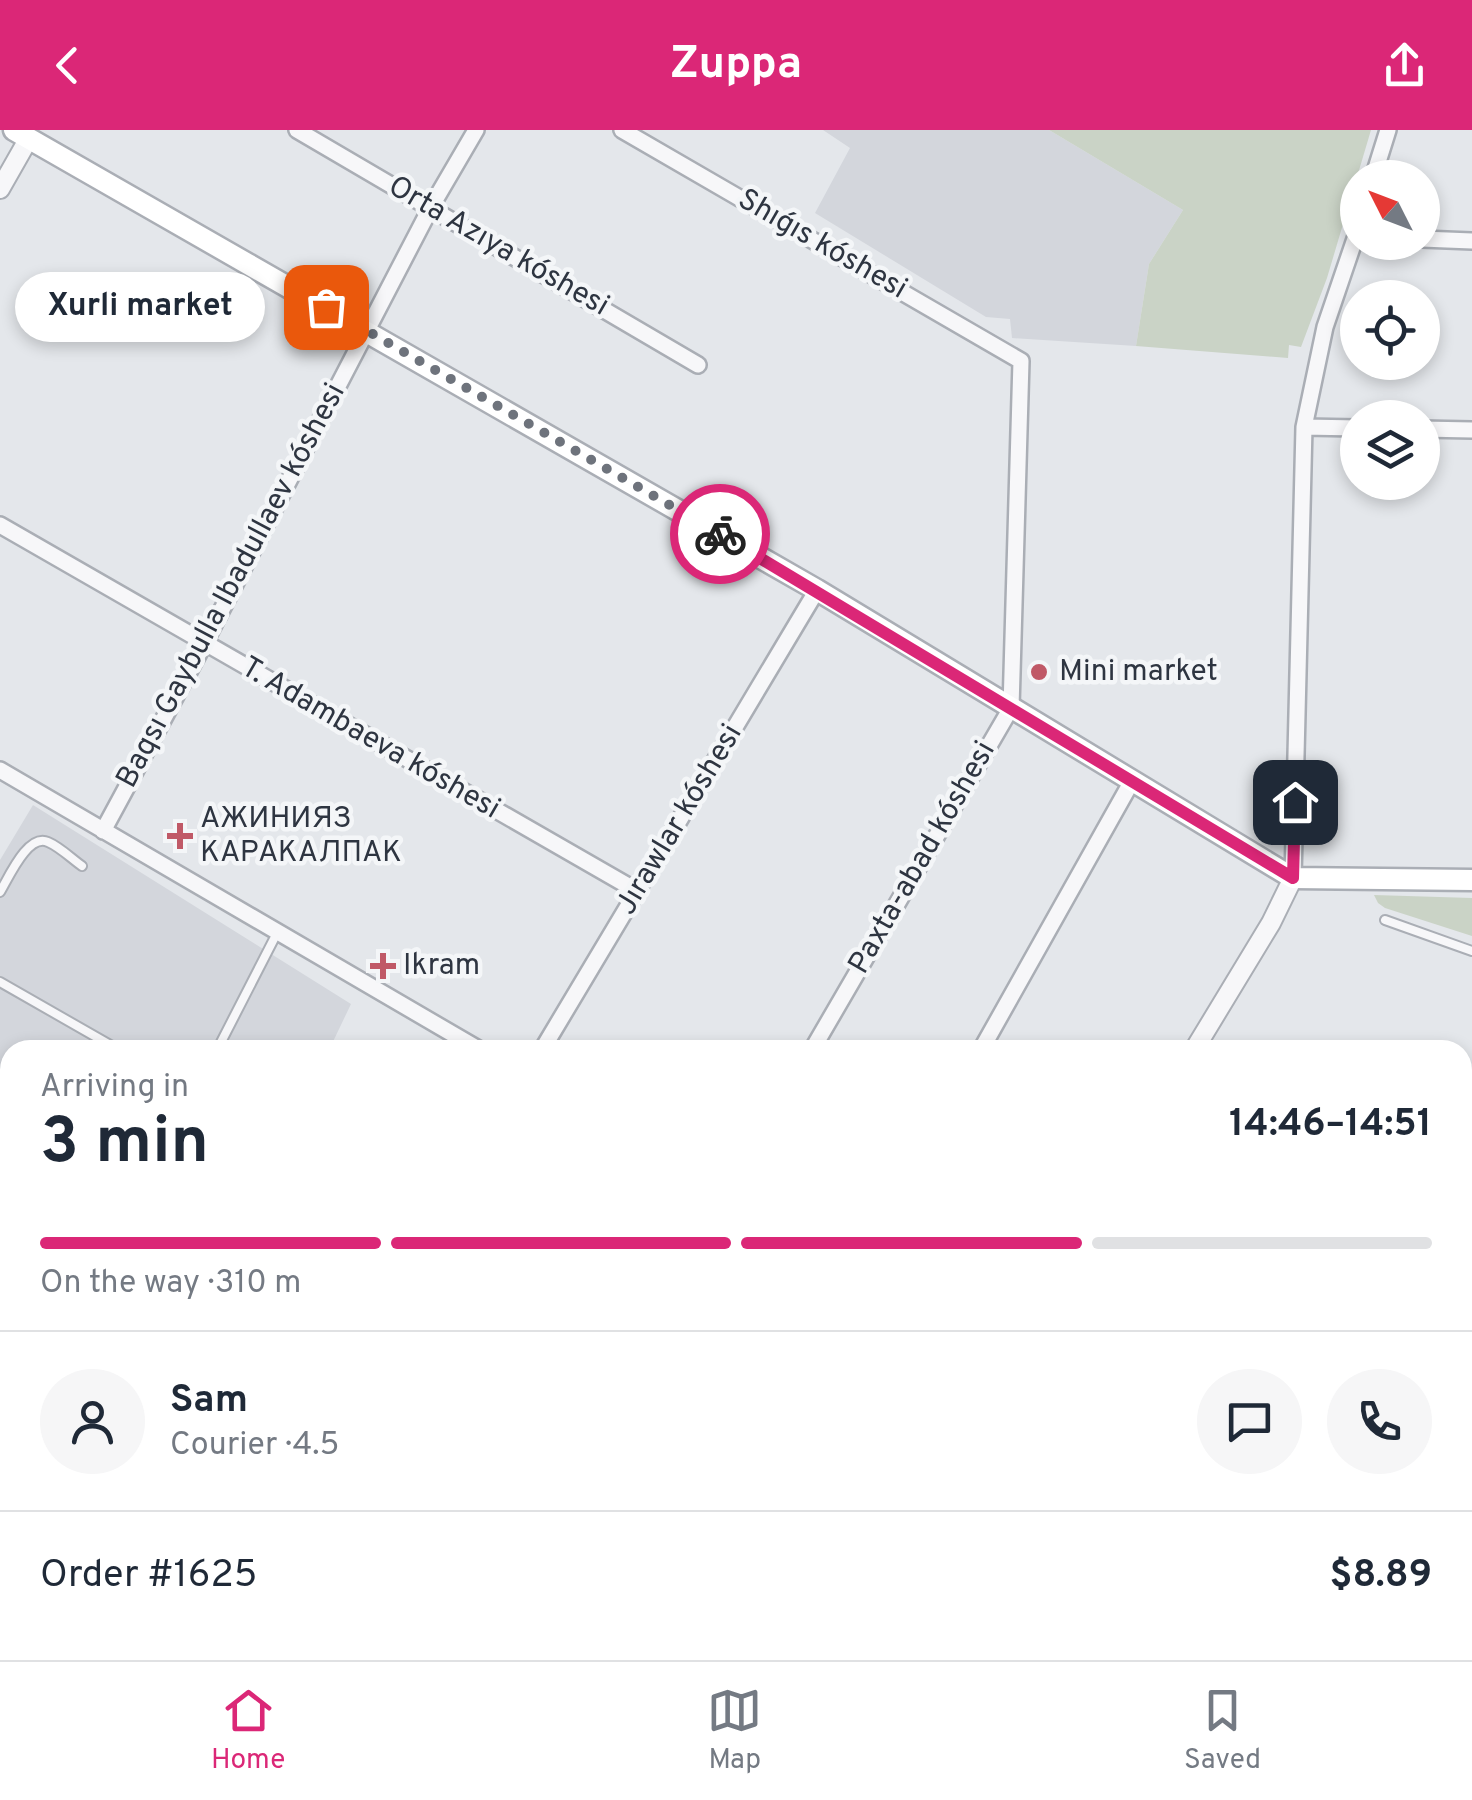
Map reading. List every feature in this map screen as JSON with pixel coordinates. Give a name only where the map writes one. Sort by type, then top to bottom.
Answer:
[{"type":"main road","points":[[26,133],[818,590],[1293,878],[1472,880]]},
{"type":"street","name":"Orta Azıya kóshesi","points":[[297,130],[698,365]]},
{"type":"street","name":"Baqsı Gaybulla Ibadullaev kóshesi","points":[[103,831],[431,207],[476,130]]},
{"type":"street","name":"Shıǵıs kóshesi","points":[[622,130],[1021,361]]},
{"type":"street","points":[[1379,160],[1388,130]]},
{"type":"street","points":[[0,189],[26,133]]},
{"type":"street","points":[[1440,240],[1472,241]]},
{"type":"street","points":[[1200,1040],[1271,923],[1293,878],[1304,427],[1326,327],[1349,260]]},
{"type":"street","name":"Paxta-abad kóshesi","points":[[818,1040],[1011,708],[1021,361]]},
{"type":"street","points":[[1304,427],[1340,428]]},
{"type":"street","points":[[1440,429],[1472,430]]},
{"type":"street","name":"T. Adambaeva kóshesi","points":[[0,525],[638,891]]},
{"type":"street","name":"Jırawlar kóshesi","points":[[548,1040],[818,590]]},
{"type":"street","points":[[0,770],[463,1040]]},
{"type":"street","points":[[987,1040],[1132,781]]},
{"type":"lane","points":[[0,892],[29,845],[38,840],[46,840],[82,866]]},
{"type":"lane","points":[[1385,920],[1472,951]]},
{"type":"lane","points":[[222,1040],[278,933]]},
{"type":"lane","points":[[0,982],[102,1040]]},
{"type":"shaded area","points":[[823,130],[1049,130],[1183,210],[1149,264],[1136,346],[1012,338],[1010,319],[986,317],[815,213],[850,148]]},
{"type":"shaded area","points":[[1049,130],[1371,130],[1362,160],[1340,160],[1340,234],[1301,347],[1289,345],[1288,358],[1136,346],[1149,264],[1183,210]]},
{"type":"shaded area","points":[[33,805],[351,1004],[334,1040],[0,1040],[0,860]]},
{"type":"shaded area","points":[[1374,895],[1472,898],[1472,936],[1385,908]]},
{"type":"way so far","points":[[326,307],[720,534]]},
{"type":"place","name":"Xurli market","points":[[326,307]]},
{"type":"place","name":"Mini market","points":[[1039,672]]},
{"type":"place","name":"АЖИНИЯЗ КАРАКАЛПАК","points":[[180,836]]},
{"type":"place","name":"Ikram","points":[[383,966]]},
{"type":"route","points":[[720,534],[1293,878],[1295,802]]}]
